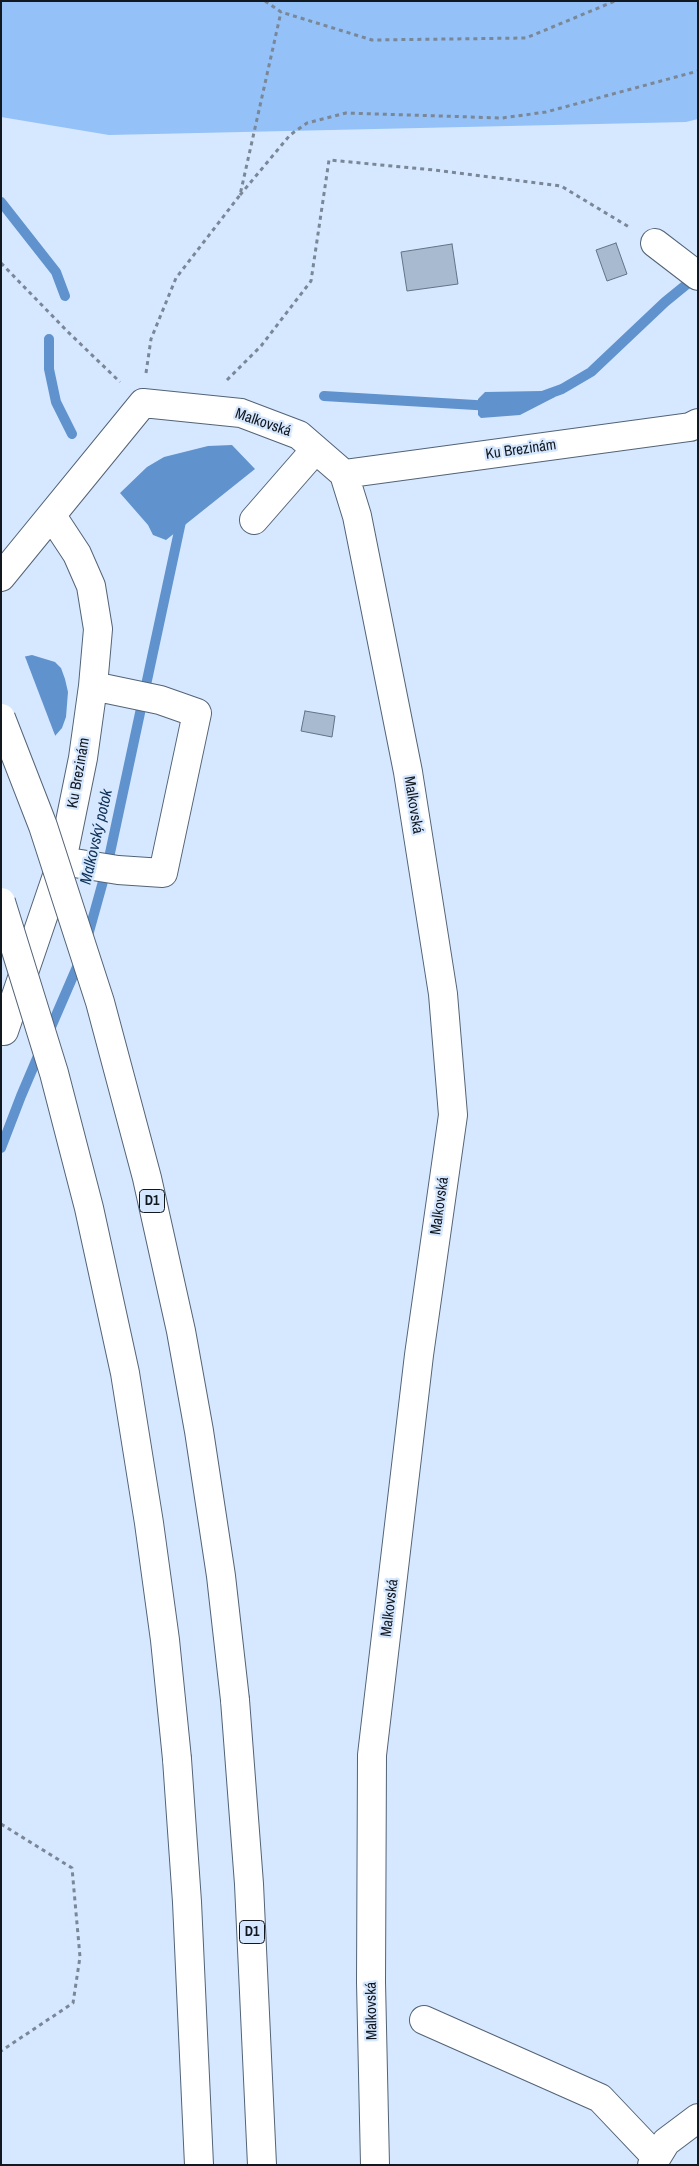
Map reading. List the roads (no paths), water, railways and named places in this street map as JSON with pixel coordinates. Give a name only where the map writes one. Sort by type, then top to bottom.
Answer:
[{"type":"main road","points":[[655,243],[688,269]]},
{"type":"main road","name":"Malkovská","points":[[52,516],[142,403],[241,413],[299,436],[344,474],[357,516],[408,772],[443,994],[454,1115],[419,1355],[372,1754],[371,1982],[375,2165]]},
{"type":"main road","name":"Ku Brezinám","points":[[344,474],[690,427],[698,424]]},
{"type":"main road","points":[[254,520],[315,450]]},
{"type":"main road","points":[[1,576],[52,516]]},
{"type":"main road","name":"Ku Brezinám","points":[[4,1031],[71,863],[83,758],[104,688],[98,629],[91,586],[77,554],[52,516]]},
{"type":"main road","points":[[71,863],[118,870],[163,873],[197,713],[160,700],[104,688]]},
{"type":"main road","name":"D1","points":[[1,718],[43,826],[100,1002],[147,1178],[181,1331],[199,1431],[220,1576],[234,1700],[250,1884],[262,2165]]},
{"type":"main road","points":[[1,902],[54,1073],[89,1208],[125,1374],[155,1562],[177,1759],[187,1902],[199,2165]]},
{"type":"main road","points":[[424,2020],[600,2098],[654,2161],[666,2142],[698,2118]]},
{"type":"waterway","points":[[1,202],[56,272],[65,296]]},
{"type":"waterway","points":[[537,398],[562,389],[591,372],[665,302],[697,276]]},
{"type":"waterway","points":[[49,339],[49,369],[56,402],[72,434]]},
{"type":"waterway","points":[[324,396],[492,406]]},
{"type":"waterway","name":"Malkovský potok","points":[[87,939],[107,867],[182,517]]},
{"type":"waterway","name":"Malkovský potok","points":[[48,1034],[80,960]]},
{"type":"waterway","name":"Malkovský potok","points":[[1,1148],[41,1049]]}]
